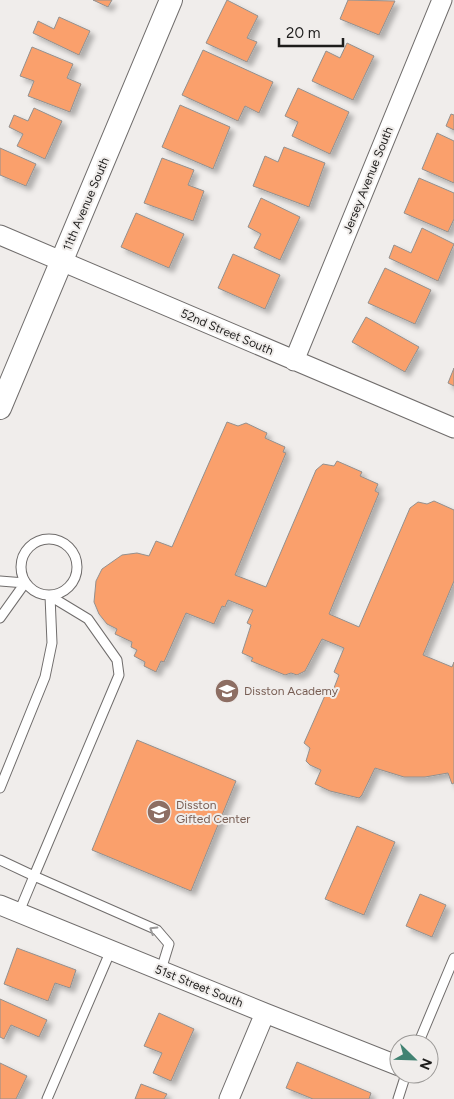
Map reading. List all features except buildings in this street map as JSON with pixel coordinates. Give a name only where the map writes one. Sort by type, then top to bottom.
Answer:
[{"type":"street","name":"11th Avenue South","points":[[0,408],[171,0]]},
{"type":"street","name":"Jersey Avenue South","points":[[294,361],[442,0]]},
{"type":"street","name":"52nd Street South","points":[[0,234],[61,262],[454,428]]},
{"type":"street","name":"51st Street South","points":[[0,905],[389,1062]]},
{"type":"street","points":[[229,1099],[265,1013]]},
{"type":"lane","points":[[19,912],[119,675],[117,660],[88,619],[50,596],[32,590],[25,583],[20,565],[28,548],[43,539],[61,541],[74,554],[77,572],[74,581],[67,589],[50,596]]},
{"type":"lane","points":[[0,581],[25,583]]},
{"type":"lane","points":[[0,618],[25,583]]},
{"type":"lane","points":[[0,788],[45,677],[52,643],[50,596]]},
{"type":"lane","points":[[0,860],[157,930],[169,944],[161,970]]},
{"type":"lane","points":[[47,1099],[111,950]]},
{"type":"lane","points":[[422,1034],[454,958]]},
{"type":"lane","points":[[398,1099],[403,1084]]},
{"type":"place","name":"Disston Academy","points":[[227,691]]},
{"type":"place","name":"Disston Gifted Center","points":[[159,812]]}]
